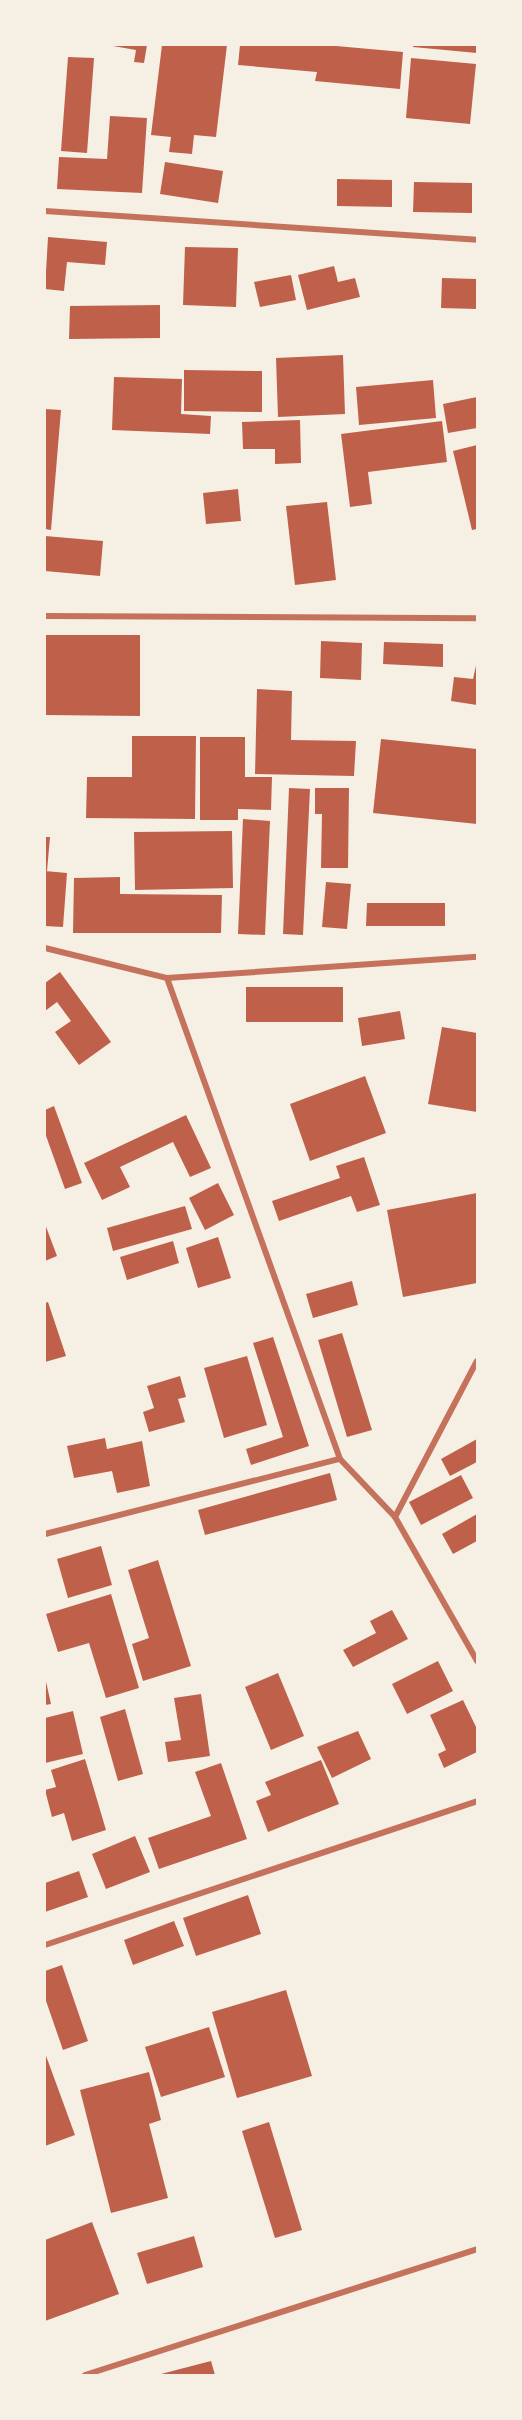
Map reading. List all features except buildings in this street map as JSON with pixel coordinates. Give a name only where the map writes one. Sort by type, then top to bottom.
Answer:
[{"type":"street","points":[[45,211],[477,240]]},
{"type":"street","points":[[45,616],[477,618]]},
{"type":"street","points":[[45,948],[167,978],[477,957]]},
{"type":"street","points":[[167,978],[340,1459],[395,1517],[477,1661]]},
{"type":"street","points":[[395,1517],[477,1361]]},
{"type":"street","points":[[45,1534],[340,1459]]},
{"type":"street","points":[[45,1945],[477,1801]]},
{"type":"street","points":[[85,2375],[477,2249]]}]
